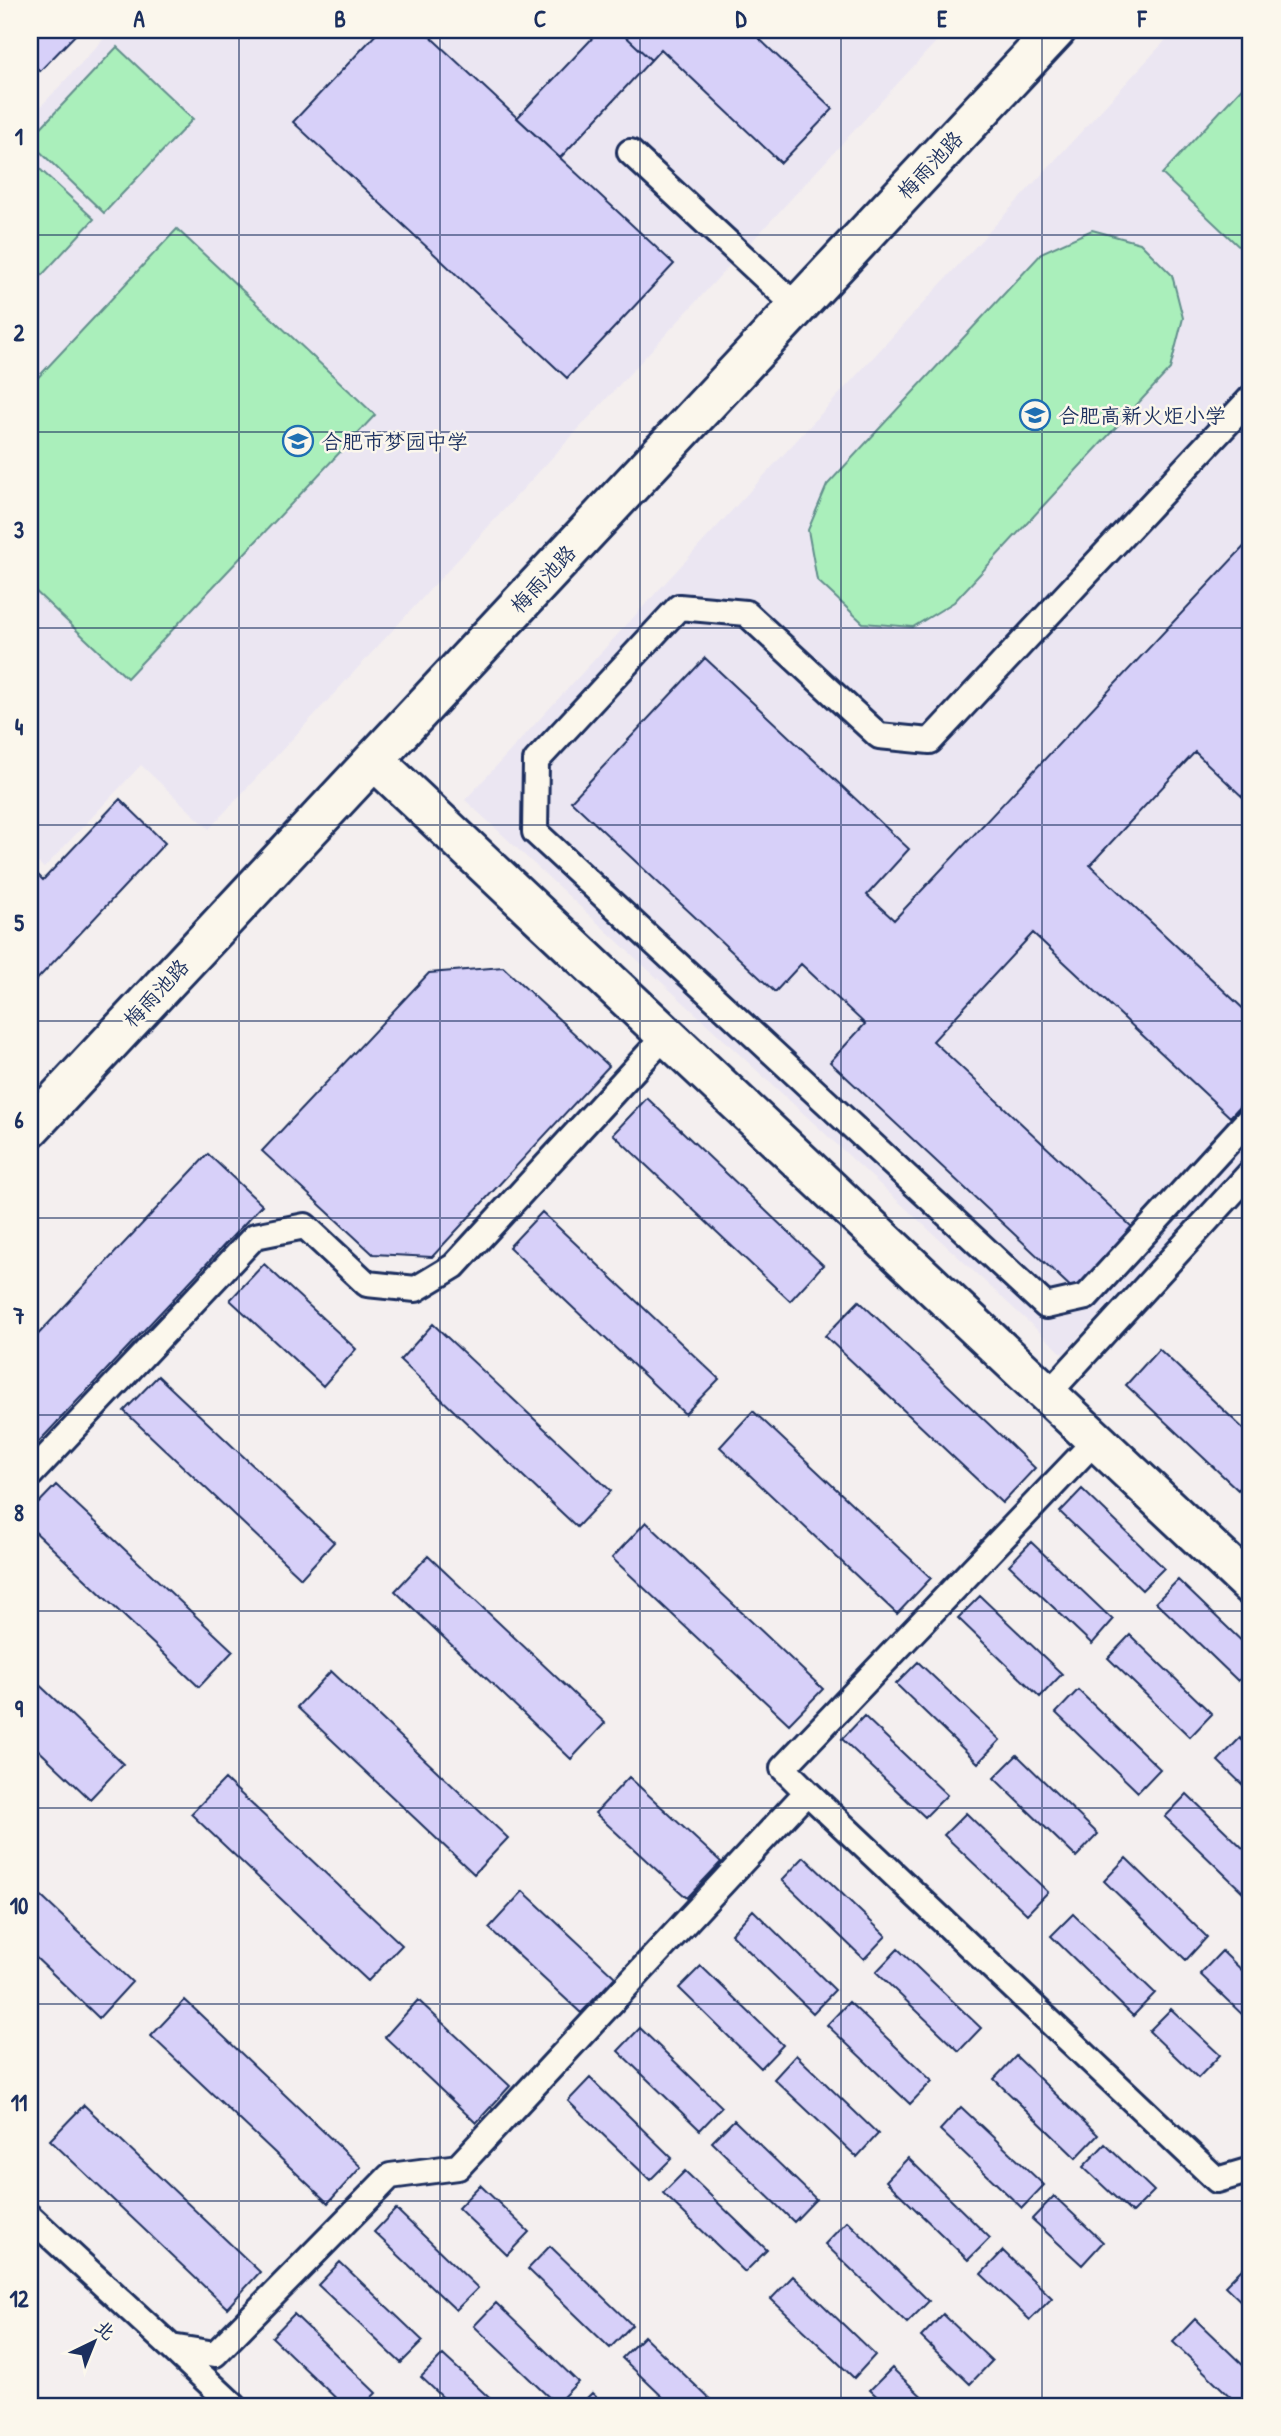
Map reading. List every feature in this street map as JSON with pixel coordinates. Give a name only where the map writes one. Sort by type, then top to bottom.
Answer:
[{"type":"street","name":"梅雨池路","points":[[30,1128],[1056,30]]},
{"type":"street","points":[[374,760],[1251,1586]]},
{"type":"lane","points":[[630,152],[797,307]]},
{"type":"lane","points":[[1251,398],[930,741],[879,736],[746,613],[679,607],[536,761],[535,832],[1046,1306],[1086,1297],[1251,1117]]},
{"type":"lane","points":[[30,1475],[256,1236],[305,1226],[367,1284],[416,1289],[454,1266],[666,1035]]},
{"type":"lane","points":[[1048,1394],[1251,1172]]},
{"type":"lane","points":[[1096,1440],[783,1768],[1217,2180],[1251,2170]]},
{"type":"lane","points":[[171,2347],[215,2354],[390,2176],[458,2168],[807,1791]]},
{"type":"lane","points":[[30,2217],[234,2406]]},
{"type":"shaded area","name":"合肥市梦园中学","points":[[112,30],[947,30],[209,829],[141,765],[44,868],[30,855],[30,118]]},
{"type":"shaded area","name":"合肥高新火炬小学","points":[[1175,30],[1251,30],[1251,1152],[1063,1354],[465,800]]},
{"type":"green space","points":[[117,47],[193,119],[104,213],[30,142],[30,139]]},
{"type":"green space","points":[[1251,78],[1251,258],[1162,174]]},
{"type":"green space","points":[[30,160],[94,219],[30,288]]},
{"type":"green space","points":[[177,229],[375,415],[127,678],[30,586],[30,386]]},
{"type":"green space","points":[[1092,230],[1140,243],[1172,275],[1183,318],[1170,369],[954,602],[913,627],[863,623],[817,580],[808,530],[827,485],[1043,252]]},
{"type":"building","points":[[30,30],[80,30],[40,71],[30,62]]},
{"type":"building","points":[[380,30],[423,30],[674,264],[567,378],[293,122]]},
{"type":"building","points":[[600,30],[619,30],[651,60],[560,158],[517,118]]},
{"type":"building","points":[[619,30],[750,30],[833,109],[781,163],[661,49],[651,60]]},
{"type":"building","points":[[1251,539],[1251,805],[1195,752],[1090,865],[1251,1016],[1251,1094],[1230,1117],[1033,933],[933,1041],[1133,1228],[1075,1291],[830,1062],[865,1024],[801,964],[775,992],[571,801],[705,658],[909,849],[867,895],[894,920]]},
{"type":"building","points":[[120,799],[165,843],[30,987],[30,867],[43,880]]},
{"type":"building","points":[[503,967],[609,1066],[432,1257],[373,1254],[262,1151],[429,973]]},
{"type":"building","points":[[647,1098],[823,1265],[790,1301],[613,1134]]},
{"type":"building","points":[[208,1154],[262,1205],[30,1451],[30,1343]]},
{"type":"building","points":[[542,1212],[719,1379],[685,1414],[509,1247]]},
{"type":"building","points":[[264,1264],[356,1349],[323,1386],[230,1300]]},
{"type":"building","points":[[859,1301],[1035,1468],[1002,1503],[825,1336]]},
{"type":"building","points":[[433,1324],[611,1491],[577,1527],[400,1360]]},
{"type":"building","points":[[1159,1349],[1251,1436],[1251,1476],[1238,1490],[1126,1385]]},
{"type":"building","points":[[158,1376],[334,1542],[301,1578],[124,1411]]},
{"type":"building","points":[[753,1411],[931,1578],[897,1614],[720,1447]]},
{"type":"building","points":[[56,1485],[233,1651],[199,1687],[30,1527],[30,1512]]},
{"type":"building","points":[[1082,1489],[1164,1568],[1142,1590],[1060,1512]]},
{"type":"building","points":[[646,1522],[823,1689],[789,1724],[612,1558]]},
{"type":"building","points":[[1031,1542],[1113,1620],[1092,1644],[1009,1565]]},
{"type":"building","points":[[428,1556],[605,1723],[571,1759],[395,1591]]},
{"type":"building","points":[[1178,1580],[1251,1650],[1251,1668],[1238,1681],[1156,1602]]},
{"type":"building","points":[[980,1596],[1062,1674],[1040,1697],[958,1618]]},
{"type":"building","points":[[1130,1635],[1212,1714],[1190,1737],[1108,1658]]},
{"type":"building","points":[[918,1662],[1000,1740],[978,1763],[896,1684]]},
{"type":"building","points":[[331,1671],[508,1838],[474,1874],[297,1707]]},
{"type":"building","points":[[30,1676],[123,1764],[90,1799],[30,1742]]},
{"type":"building","points":[[1078,1690],[1160,1769],[1138,1792],[1056,1713]]},
{"type":"building","points":[[864,1716],[947,1795],[925,1817],[842,1739]]},
{"type":"building","points":[[1240,1738],[1251,1749],[1251,1793],[1218,1761]]},
{"type":"building","points":[[1017,1755],[1098,1834],[1076,1857],[994,1778]]},
{"type":"building","points":[[629,1777],[721,1862],[687,1898],[595,1813]]},
{"type":"building","points":[[225,1779],[402,1945],[368,1981],[191,1814]]},
{"type":"building","points":[[1187,1794],[1251,1856],[1251,1892],[1247,1896],[1165,1817]]},
{"type":"building","points":[[966,1813],[1048,1892],[1027,1914],[944,1835]]},
{"type":"building","points":[[804,1857],[886,1936],[864,1959],[782,1880]]},
{"type":"building","points":[[1126,1858],[1207,1937],[1186,1960],[1104,1881]]},
{"type":"building","points":[[30,1886],[132,1982],[99,2018],[30,1952]]},
{"type":"building","points":[[523,1891],[615,1977],[581,2013],[489,1928]]},
{"type":"building","points":[[753,1910],[835,1990],[813,2013],[731,1934]]},
{"type":"building","points":[[1073,1914],[1155,1993],[1133,2016],[1051,1936]]},
{"type":"building","points":[[898,1949],[981,2028],[959,2051],[876,1972]]},
{"type":"building","points":[[1222,1951],[1251,1979],[1251,2023],[1200,1974]]},
{"type":"building","points":[[701,1966],[783,2045],[761,2068],[679,1988]]},
{"type":"building","points":[[185,2000],[361,2167],[328,2203],[151,2036]]},
{"type":"building","points":[[418,2000],[510,2086],[476,2123],[385,2037]]},
{"type":"building","points":[[849,2002],[932,2081],[910,2104],[827,2025]]},
{"type":"building","points":[[1171,2009],[1220,2055],[1198,2078],[1149,2031]]},
{"type":"building","points":[[640,2028],[722,2107],[700,2130],[618,2051]]},
{"type":"building","points":[[796,2055],[878,2134],[857,2157],[774,2079]]},
{"type":"building","points":[[1016,2056],[1098,2135],[1076,2158],[994,2079]]},
{"type":"building","points":[[590,2078],[672,2158],[650,2180],[568,2101]]},
{"type":"building","points":[[84,2105],[260,2272],[227,2308],[50,2140]]},
{"type":"building","points":[[961,2107],[1044,2185],[1022,2208],[940,2130]]},
{"type":"building","points":[[734,2120],[816,2199],[794,2222],[712,2142]]},
{"type":"building","points":[[1105,2144],[1154,2191],[1132,2213],[1083,2167]]},
{"type":"building","points":[[908,2158],[990,2238],[968,2260],[886,2181]]},
{"type":"building","points":[[685,2171],[767,2250],[745,2272],[663,2193]]},
{"type":"building","points":[[480,2185],[529,2232],[507,2255],[458,2208]]},
{"type":"building","points":[[1054,2196],[1103,2242],[1082,2265],[1032,2219]]},
{"type":"building","points":[[396,2209],[478,2288],[456,2310],[374,2232]]},
{"type":"building","points":[[847,2221],[929,2301],[907,2323],[825,2244]]},
{"type":"building","points":[[550,2246],[632,2325],[610,2348],[528,2269]]},
{"type":"building","points":[[1003,2251],[1052,2298],[1030,2320],[981,2274]]},
{"type":"building","points":[[340,2262],[423,2341],[401,2363],[318,2285]]},
{"type":"building","points":[[1247,2264],[1251,2268],[1251,2311],[1225,2286]]},
{"type":"building","points":[[793,2276],[875,2355],[854,2378],[771,2299]]},
{"type":"building","points":[[496,2303],[578,2382],[556,2404],[474,2326]]},
{"type":"building","points":[[294,2314],[376,2393],[363,2406],[344,2406],[272,2337]]},
{"type":"building","points":[[943,2314],[992,2361],[970,2384],[921,2337]]},
{"type":"building","points":[[1195,2319],[1251,2373],[1251,2406],[1240,2406],[1173,2342]]},
{"type":"building","points":[[644,2336],[717,2406],[672,2406],[622,2358]]},
{"type":"building","points":[[443,2355],[498,2406],[452,2406],[421,2377]]},
{"type":"building","points":[[892,2368],[932,2406],[887,2406],[870,2390]]},
{"type":"building","points":[[592,2393],[606,2406],[579,2406]]},
{"type":"place","name":"合肥高新火炬小学","points":[[1035,415]]},
{"type":"place","name":"合肥市梦园中学","points":[[298,441]]}]
